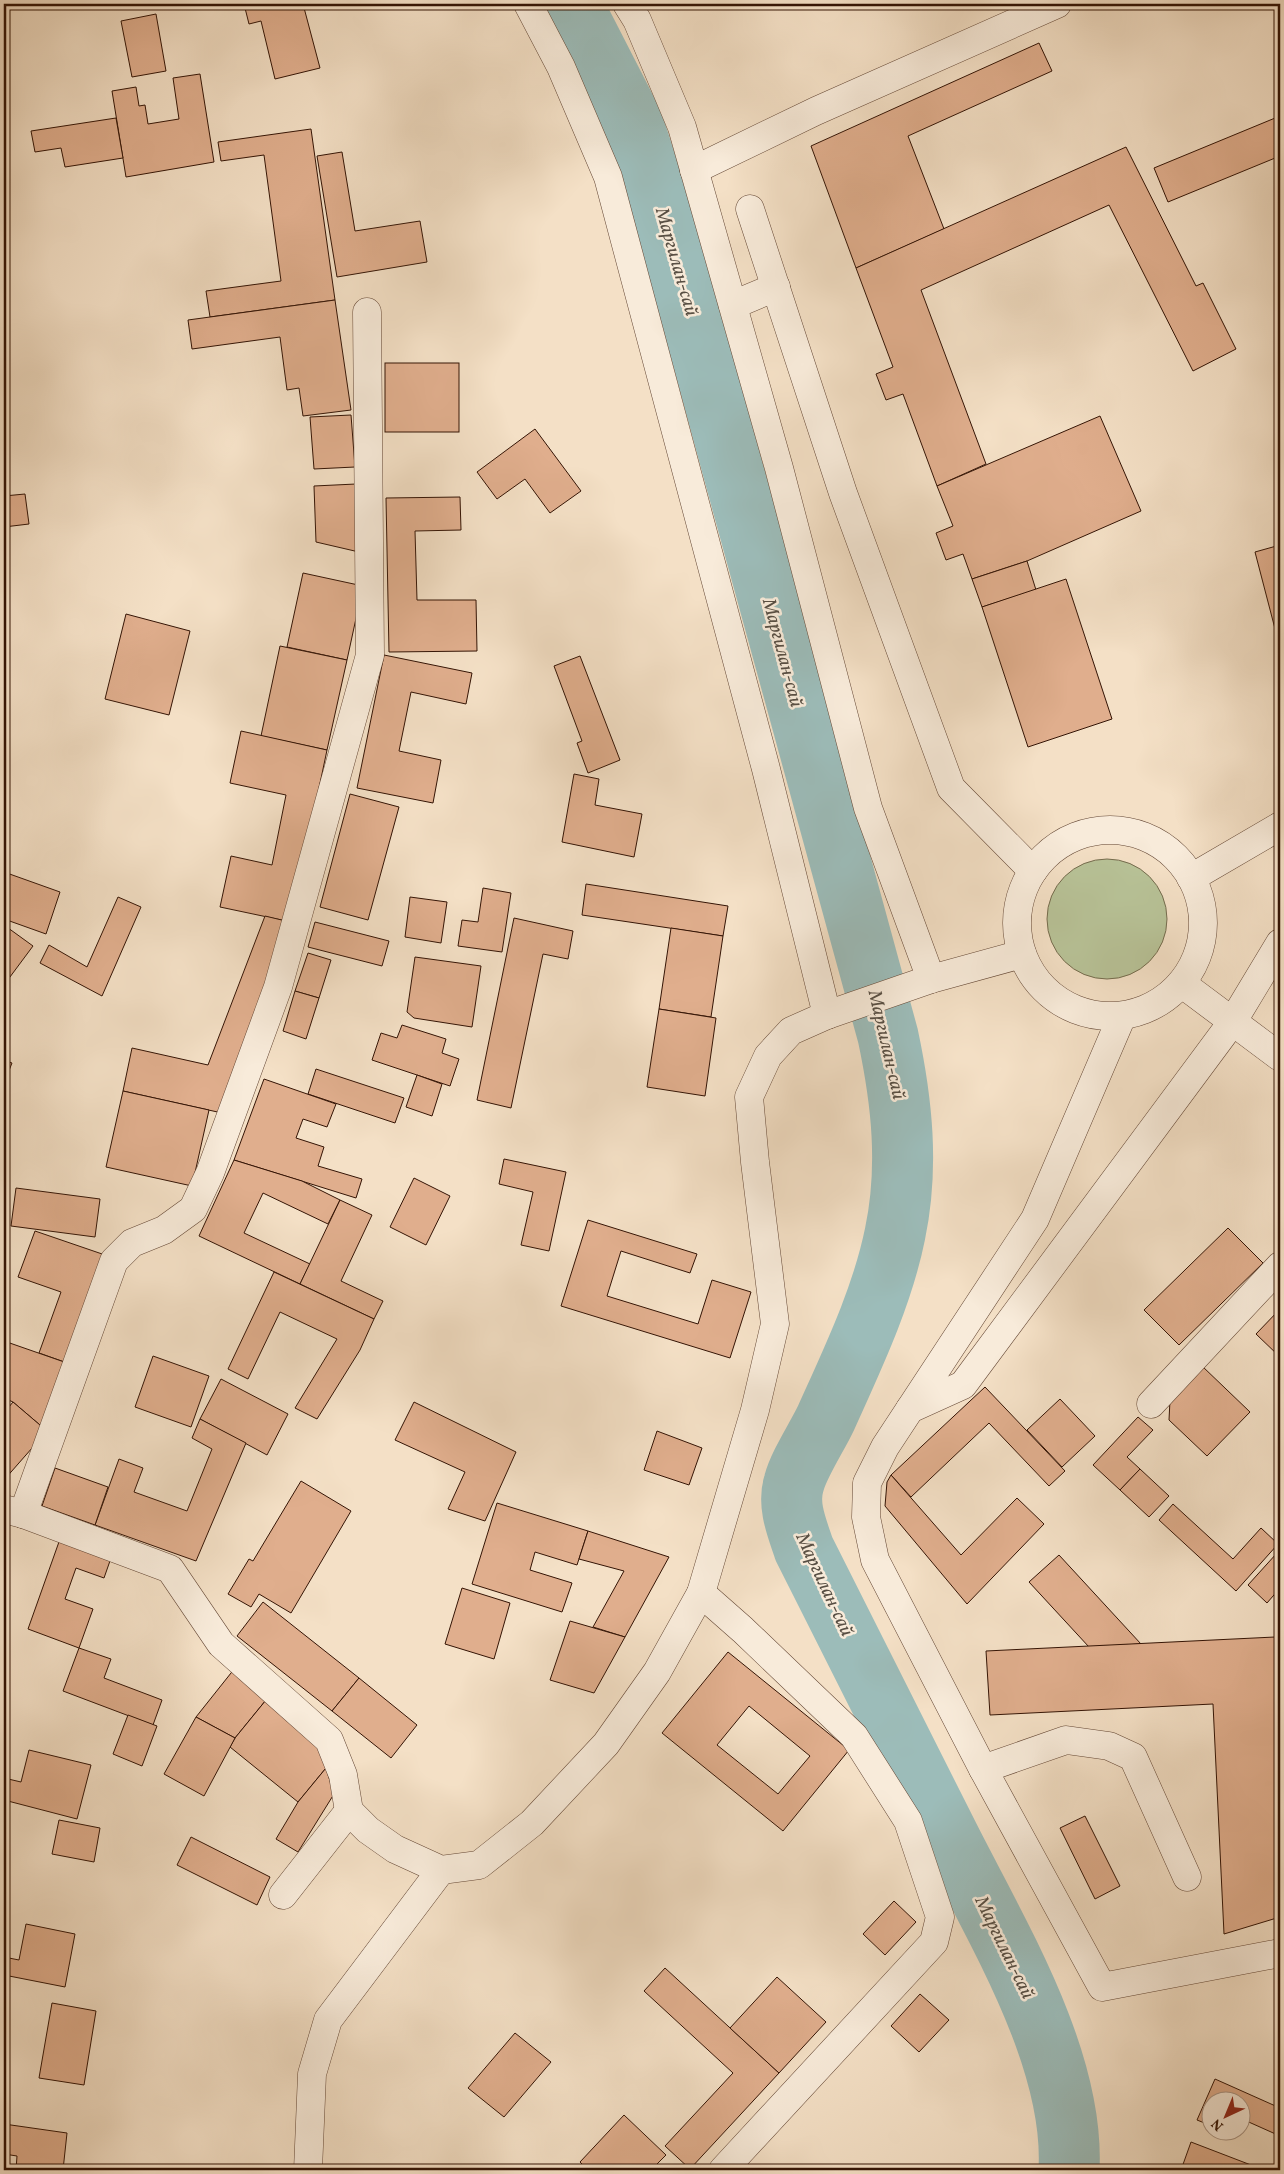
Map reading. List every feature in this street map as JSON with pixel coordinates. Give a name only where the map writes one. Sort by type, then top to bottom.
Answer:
[{"type":"street","points":[[528,4],[561,67],[608,177],[766,769],[827,1014]]},
{"type":"street","points":[[627,4],[636,20],[682,127],[780,468],[868,808],[930,979]]},
{"type":"street","points":[[694,170],[816,111],[1057,4]]},
{"type":"street","points":[[750,209],[843,493],[951,788],[1033,871]]},
{"type":"street","points":[[733,305],[776,287]]},
{"type":"street","points":[[366,312],[370,655],[280,978],[210,1173],[193,1209],[164,1230],[132,1243],[114,1261],[13,1511],[170,1569],[221,1644],[329,1740],[343,1776],[349,1811],[368,1830],[395,1848],[441,1870],[479,1865],[532,1823],[606,1744],[657,1672],[701,1593],[755,1410],[775,1324],[749,1097],[768,1056],[791,1031],[827,1014],[930,979],[1022,954]]},
{"type":"street","points":[[1191,878],[1280,826]]},
{"type":"street","points":[[1103,831],[1124,832],[1144,837],[1163,847],[1178,861],[1191,878],[1198,895],[1202,932],[1199,951],[1181,983],[1154,1005],[1122,1016],[1080,1011],[1061,1002],[1044,989],[1031,972],[1022,954],[1018,933],[1018,911],[1023,890],[1033,871],[1046,855],[1063,842],[1082,835],[1103,831]]},
{"type":"street","points":[[910,1409],[963,1385],[1233,1021],[1280,943]]},
{"type":"street","points":[[1181,983],[1280,1057]]},
{"type":"street","points":[[1122,1016],[1035,1218],[885,1447],[867,1483],[866,1517],[875,1560],[983,1769],[1102,1987],[1280,1952]]},
{"type":"street","points":[[1151,1404],[1280,1266]]},
{"type":"street","points":[[701,1593],[854,1736],[908,1822],[940,1917],[934,1942],[723,2170]]},
{"type":"street","points":[[983,1769],[1066,1740],[1109,1746],[1133,1757],[1187,1877]]},
{"type":"street","points":[[283,1895],[349,1811]]},
{"type":"street","points":[[308,2170],[312,2074],[328,2020],[441,1870]]},
{"type":"green space","points":[[1107,859],[1119,860],[1130,864],[1140,869],[1149,877],[1157,886],[1162,896],[1166,907],[1166,931],[1162,942],[1157,952],[1149,961],[1140,969],[1130,974],[1119,978],[1107,979],[1095,978],[1084,974],[1074,969],[1065,961],[1057,952],[1052,942],[1048,931],[1047,919],[1048,907],[1052,896],[1057,886],[1065,877],[1074,869],[1084,864],[1095,860]]},
{"type":"building","points":[[244,4],[303,4],[320,68],[275,79],[261,21],[249,24]]},
{"type":"building","points":[[156,14],[166,71],[132,77],[121,21]]},
{"type":"building","points":[[1039,43],[1052,71],[908,136],[944,229],[856,268],[811,146]]},
{"type":"building","points":[[200,74],[214,162],[126,177],[112,91],[136,87],[139,106],[145,105],[148,124],[179,119],[173,78]]},
{"type":"building","points":[[1280,116],[1280,156],[1168,202],[1154,168]]},
{"type":"building","points":[[116,118],[123,158],[65,167],[61,148],[35,152],[31,131]]},
{"type":"building","points":[[311,129],[335,300],[210,317],[206,291],[281,281],[264,155],[221,161],[218,142]]},
{"type":"building","points":[[1126,147],[1196,286],[1203,283],[1236,349],[1193,371],[1109,205],[921,290],[986,464],[937,486],[903,394],[886,400],[876,374],[893,367],[856,268]]},
{"type":"building","points":[[342,152],[355,231],[420,221],[427,262],[337,277],[317,156]]},
{"type":"building","points":[[335,300],[351,410],[303,416],[299,388],[287,390],[280,337],[192,349],[188,320]]},
{"type":"building","points":[[385,363],[459,363],[459,432],[385,432]]},
{"type":"building","points":[[351,415],[355,467],[314,469],[310,417]]},
{"type":"building","points":[[1100,416],[1141,511],[1027,561],[972,579],[963,554],[946,560],[936,533],[953,526],[937,486]]},
{"type":"building","points":[[535,429],[581,491],[550,513],[525,479],[497,499],[477,472]]},
{"type":"building","points":[[356,484],[359,552],[316,542],[314,486]]},
{"type":"building","points":[[25,494],[29,524],[4,527],[4,496]]},
{"type":"building","points":[[460,497],[461,530],[415,531],[417,600],[476,600],[477,651],[389,652],[386,498]]},
{"type":"building","points":[[1280,545],[1280,648],[1255,552]]},
{"type":"building","points":[[1027,561],[1036,590],[982,607],[972,579]]},
{"type":"building","points":[[303,573],[363,586],[347,660],[287,647]]},
{"type":"building","points":[[1066,579],[1112,719],[1028,747],[982,607]]},
{"type":"building","points":[[126,614],[190,631],[169,715],[105,699]]},
{"type":"building","points":[[280,646],[347,660],[327,750],[261,736]]},
{"type":"building","points":[[384,655],[472,673],[466,704],[411,692],[399,751],[441,760],[433,803],[357,788]]},
{"type":"building","points":[[580,656],[620,760],[588,773],[577,743],[582,741],[554,666]]},
{"type":"building","points":[[241,731],[327,750],[291,922],[220,907],[231,856],[272,865],[286,795],[230,783]]},
{"type":"building","points":[[574,774],[599,779],[595,805],[642,814],[634,857],[562,842]]},
{"type":"building","points":[[350,794],[399,807],[368,920],[320,907]]},
{"type":"building","points":[[4,872],[60,892],[46,934],[4,919]]},
{"type":"building","points":[[586,884],[728,906],[723,936],[582,915]]},
{"type":"building","points":[[483,888],[511,893],[502,952],[458,946],[462,920],[478,922]]},
{"type":"building","points":[[118,897],[141,907],[102,996],[40,963],[49,945],[87,967]]},
{"type":"building","points":[[410,897],[447,902],[441,943],[405,937]]},
{"type":"building","points":[[265,916],[290,922],[222,1113],[123,1091],[132,1048],[208,1065]]},
{"type":"building","points":[[514,918],[573,931],[568,959],[543,954],[511,1108],[477,1100]]},
{"type":"building","points":[[315,922],[389,941],[382,966],[308,947]]},
{"type":"building","points":[[4,925],[33,946],[4,985]]},
{"type":"building","points":[[671,928],[723,936],[711,1017],[659,1009]]},
{"type":"building","points":[[308,953],[331,960],[319,998],[295,991]]},
{"type":"building","points":[[415,957],[481,966],[472,1027],[414,1018],[407,1012]]},
{"type":"building","points":[[295,991],[319,998],[306,1039],[283,1031]]},
{"type":"building","points":[[659,1009],[716,1018],[705,1096],[647,1087]]},
{"type":"building","points":[[402,1025],[446,1039],[442,1053],[459,1059],[450,1086],[372,1060],[381,1033],[397,1038]]},
{"type":"building","points":[[4,1060],[12,1063],[4,1083]]},
{"type":"building","points":[[316,1069],[404,1098],[395,1123],[308,1094]]},
{"type":"building","points":[[417,1075],[442,1084],[432,1116],[406,1107]]},
{"type":"building","points":[[264,1079],[336,1104],[327,1127],[303,1119],[296,1138],[324,1147],[318,1166],[362,1179],[356,1198],[234,1160]]},
{"type":"building","points":[[123,1091],[209,1110],[192,1186],[106,1167]]},
{"type":"building","points":[[504,1159],[566,1172],[549,1251],[521,1245],[533,1192],[499,1184]]},
{"type":"building","points":[[234,1160],[302,1181],[340,1200],[328,1224],[263,1193],[244,1233],[310,1264],[300,1284],[199,1236]]},
{"type":"building","points":[[414,1178],[450,1196],[426,1245],[390,1227]]},
{"type":"building","points":[[16,1188],[100,1199],[95,1237],[11,1226]]},
{"type":"building","points":[[340,1200],[372,1215],[341,1281],[383,1301],[374,1319],[300,1284]]},
{"type":"building","points":[[588,1220],[697,1254],[690,1273],[621,1251],[607,1296],[698,1324],[712,1280],[751,1292],[730,1358],[561,1306]]},
{"type":"building","points":[[1228,1228],[1263,1263],[1179,1345],[1144,1310]]},
{"type":"building","points":[[35,1231],[108,1256],[70,1364],[39,1353],[61,1292],[18,1277]]},
{"type":"building","points":[[274,1272],[374,1319],[360,1350],[317,1419],[295,1408],[337,1339],[280,1312],[248,1379],[228,1369]]},
{"type":"building","points":[[1280,1309],[1280,1357],[1256,1334]]},
{"type":"building","points":[[4,1341],[70,1364],[47,1431],[13,1402],[4,1398]]},
{"type":"building","points":[[153,1356],[209,1376],[191,1427],[135,1407]]},
{"type":"building","points":[[1202,1366],[1250,1412],[1207,1456],[1169,1420],[1170,1400]]},
{"type":"building","points":[[221,1379],[288,1414],[267,1455],[200,1419]]},
{"type":"building","points":[[985,1387],[1065,1471],[1049,1486],[989,1423],[911,1497],[891,1475]]},
{"type":"building","points":[[1060,1399],[1095,1436],[1062,1467],[1027,1430]]},
{"type":"building","points":[[13,1402],[47,1431],[4,1480],[4,1413]]},
{"type":"building","points":[[414,1402],[516,1452],[485,1521],[448,1509],[465,1472],[395,1440]]},
{"type":"building","points":[[1138,1417],[1153,1430],[1127,1457],[1140,1469],[1120,1490],[1093,1465]]},
{"type":"building","points":[[200,1419],[246,1443],[196,1561],[95,1525],[119,1459],[143,1468],[134,1492],[187,1511],[212,1449],[192,1438]]},
{"type":"building","points":[[657,1431],[702,1448],[689,1485],[644,1470]]},
{"type":"building","points":[[55,1468],[108,1487],[95,1525],[42,1506]]},
{"type":"building","points":[[1140,1469],[1169,1496],[1149,1517],[1120,1490]]},
{"type":"building","points":[[891,1475],[961,1555],[1017,1498],[1044,1524],[967,1604],[885,1506],[887,1482]]},
{"type":"building","points":[[301,1481],[351,1511],[291,1613],[259,1594],[251,1607],[228,1594],[249,1559],[253,1561]]},
{"type":"building","points":[[497,1503],[588,1531],[577,1565],[535,1552],[530,1570],[572,1583],[562,1612],[472,1584]]},
{"type":"building","points":[[1173,1504],[1233,1559],[1261,1528],[1278,1544],[1236,1591],[1159,1520]]},
{"type":"building","points":[[588,1531],[669,1557],[625,1637],[593,1627],[624,1571],[579,1559]]},
{"type":"building","points":[[60,1539],[111,1558],[104,1578],[76,1568],[65,1599],[93,1609],[79,1648],[28,1629]]},
{"type":"building","points":[[1277,1553],[1280,1556],[1280,1588],[1267,1603],[1248,1585]]},
{"type":"building","points":[[1059,1555],[1141,1644],[1089,1647],[1029,1582]]},
{"type":"building","points":[[462,1588],[510,1603],[494,1659],[445,1644]]},
{"type":"building","points":[[263,1602],[359,1678],[332,1711],[237,1636]]},
{"type":"building","points":[[570,1621],[625,1637],[594,1693],[550,1680]]},
{"type":"building","points":[[1275,1637],[1277,1673],[1280,1673],[1280,1917],[1224,1934],[1213,1704],[990,1715],[986,1651]]},
{"type":"building","points":[[79,1648],[111,1659],[104,1678],[162,1700],[153,1725],[63,1691]]},
{"type":"building","points":[[728,1652],[849,1750],[783,1831],[662,1733]],"holes":[[[749,1706],[810,1756],[778,1794],[717,1745]]]},
{"type":"building","points":[[235,1668],[266,1700],[235,1738],[196,1717]]},
{"type":"building","points":[[359,1678],[417,1725],[391,1758],[332,1711]]},
{"type":"building","points":[[266,1700],[316,1741],[326,1768],[298,1802],[230,1747],[235,1738]]},
{"type":"building","points":[[128,1715],[157,1726],[142,1766],[113,1754]]},
{"type":"building","points":[[196,1717],[235,1738],[204,1796],[164,1774]]},
{"type":"building","points":[[29,1750],[91,1765],[77,1819],[4,1800],[4,1778],[21,1782]]},
{"type":"building","points":[[326,1768],[334,1794],[298,1852],[276,1839],[298,1802]]},
{"type":"building","points":[[1085,1816],[1120,1886],[1095,1899],[1060,1828]]},
{"type":"building","points":[[59,1820],[100,1828],[94,1862],[52,1854]]},
{"type":"building","points":[[191,1837],[270,1877],[257,1905],[177,1865]]},
{"type":"building","points":[[894,1901],[916,1922],[885,1955],[863,1934]]},
{"type":"building","points":[[26,1924],[75,1934],[65,1987],[4,1975],[4,1957],[19,1960]]},
{"type":"building","points":[[665,1968],[779,2073],[690,2169],[665,2146],[733,2073],[644,1991]]},
{"type":"building","points":[[777,1977],[826,2022],[779,2073],[730,2028]]},
{"type":"building","points":[[920,1994],[949,2020],[919,2052],[891,2026]]},
{"type":"building","points":[[52,2003],[96,2011],[84,2085],[39,2078]]},
{"type":"building","points":[[515,2033],[551,2062],[504,2117],[468,2088]]},
{"type":"building","points":[[1215,2079],[1244,2092],[1209,2092]]},
{"type":"building","points":[[1252,2096],[1280,2108],[1280,2136],[1252,2123]]},
{"type":"building","points":[[1202,2109],[1202,2122],[1197,2120]]},
{"type":"building","points":[[624,2115],[666,2155],[651,2170],[588,2170],[580,2162]]},
{"type":"building","points":[[4,2124],[67,2133],[63,2170],[16,2170],[17,2156],[4,2154]]},
{"type":"building","points":[[1191,2142],[1264,2170],[1181,2170]]},
{"type":"waterway","name":"Маргилан-сай","points":[[572,4],[633,123],[668,232],[888,1036],[897,1085],[903,1159],[902,1184],[895,1234],[882,1282],[856,1351],[826,1418],[796,1476],[792,1491],[792,1508],[804,1549],[1029,1996],[1046,2040],[1059,2084],[1067,2127],[1069,2170]]}]
